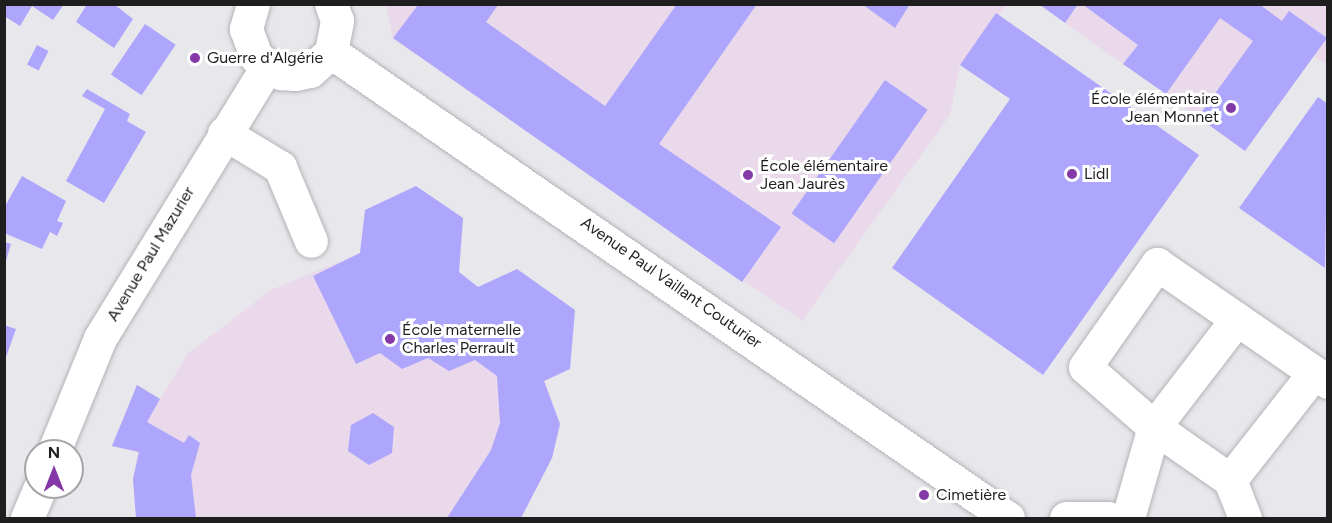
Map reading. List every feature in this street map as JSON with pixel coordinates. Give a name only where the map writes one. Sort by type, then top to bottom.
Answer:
[{"type":"street","points":[[253,4],[246,29],[249,44],[267,67],[281,73],[309,71],[331,52],[337,21],[331,4]]},
{"type":"street","name":"Avenue Paul Vaillant Couturier","points":[[331,52],[1008,519]]},
{"type":"street","name":"Avenue Paul Mazurier","points":[[59,439],[100,338],[224,133],[267,67]]},
{"type":"street","points":[[224,133],[280,166],[311,241]]},
{"type":"street","points":[[1230,480],[1321,377],[1157,264],[1085,367],[1154,427],[1230,480],[1245,519]]},
{"type":"street","points":[[1128,519],[1154,427],[1237,319]]},
{"type":"street","points":[[27,519],[35,499]]},
{"type":"street","points":[[1066,519],[1085,514],[1108,519]]},
{"type":"shaded area","name":"École élémentaire Jean Jaurès","points":[[386,5],[1007,5],[960,65],[950,115],[802,321],[393,39]]},
{"type":"shaded area","name":"École élémentaire Jean Monnet","points":[[1040,5],[1327,5],[1327,64],[1314,56],[1245,151]]},
{"type":"shaded area","name":"École maternelle Charles Perrault","points":[[416,186],[463,218],[459,272],[478,287],[517,269],[558,299],[570,369],[545,381],[560,424],[552,458],[521,518],[136,518],[133,479],[138,452],[112,446],[137,385],[160,399],[188,353],[271,290],[360,253],[365,210]]},
{"type":"building","points":[[4,4],[64,4],[53,20],[32,6],[20,26],[4,16]]},
{"type":"building","points":[[87,4],[114,4],[133,19],[114,48],[76,22]]},
{"type":"building","points":[[677,4],[757,4],[659,144],[781,227],[742,282],[393,38],[418,5],[498,5],[486,22],[605,106]]},
{"type":"building","points":[[862,4],[910,4],[895,28]]},
{"type":"building","points":[[1039,4],[1078,4],[1065,23]]},
{"type":"building","name":"École élémentaire Jean Monnet","points":[[1082,4],[1259,4],[1282,21],[1289,11],[1327,38],[1245,151],[1198,117],[1253,41],[1220,18],[1166,94],[1123,64],[1138,45]]},
{"type":"building","name":"Lidl","points":[[996,13],[1199,155],[1043,375],[892,268],[1010,99],[960,65]]},
{"type":"building","points":[[145,24],[176,45],[142,95],[111,75]]},
{"type":"building","points":[[37,45],[49,51],[39,71],[27,65]]},
{"type":"building","points":[[885,80],[928,110],[834,243],[792,214]]},
{"type":"building","points":[[87,89],[130,114],[127,121],[146,132],[104,203],[66,181],[105,109],[82,96]]},
{"type":"building","points":[[1318,97],[1328,104],[1325,268],[1239,208]]},
{"type":"building","points":[[22,176],[66,201],[57,221],[63,223],[57,236],[50,232],[42,249],[4,233],[4,208]]},
{"type":"building","points":[[416,186],[463,218],[459,272],[478,287],[517,269],[575,310],[570,369],[544,381],[560,424],[552,458],[521,518],[447,518],[491,450],[500,423],[497,376],[475,360],[449,371],[428,358],[402,369],[380,353],[356,364],[313,276],[360,253],[365,210]]},
{"type":"building","points":[[4,242],[11,244],[5,264],[4,264]]},
{"type":"building","points":[[4,325],[16,329],[5,360],[4,359]]},
{"type":"building","points":[[137,385],[160,399],[147,422],[184,443],[189,435],[200,443],[191,475],[196,518],[136,518],[133,479],[139,452],[112,446]]},
{"type":"building","points":[[373,413],[394,427],[392,453],[369,465],[348,451],[351,425]]},
{"type":"place","name":"Guerre d'Algérie","points":[[195,58]]},
{"type":"place","name":"École élémentaire Jean Monnet","points":[[1231,108]]},
{"type":"place","name":"Lidl","points":[[1072,174]]},
{"type":"place","name":"École élémentaire Jean Jaurès","points":[[748,175]]},
{"type":"place","name":"École maternelle Charles Perrault","points":[[390,339]]},
{"type":"place","name":"Cimetière","points":[[924,495]]}]
